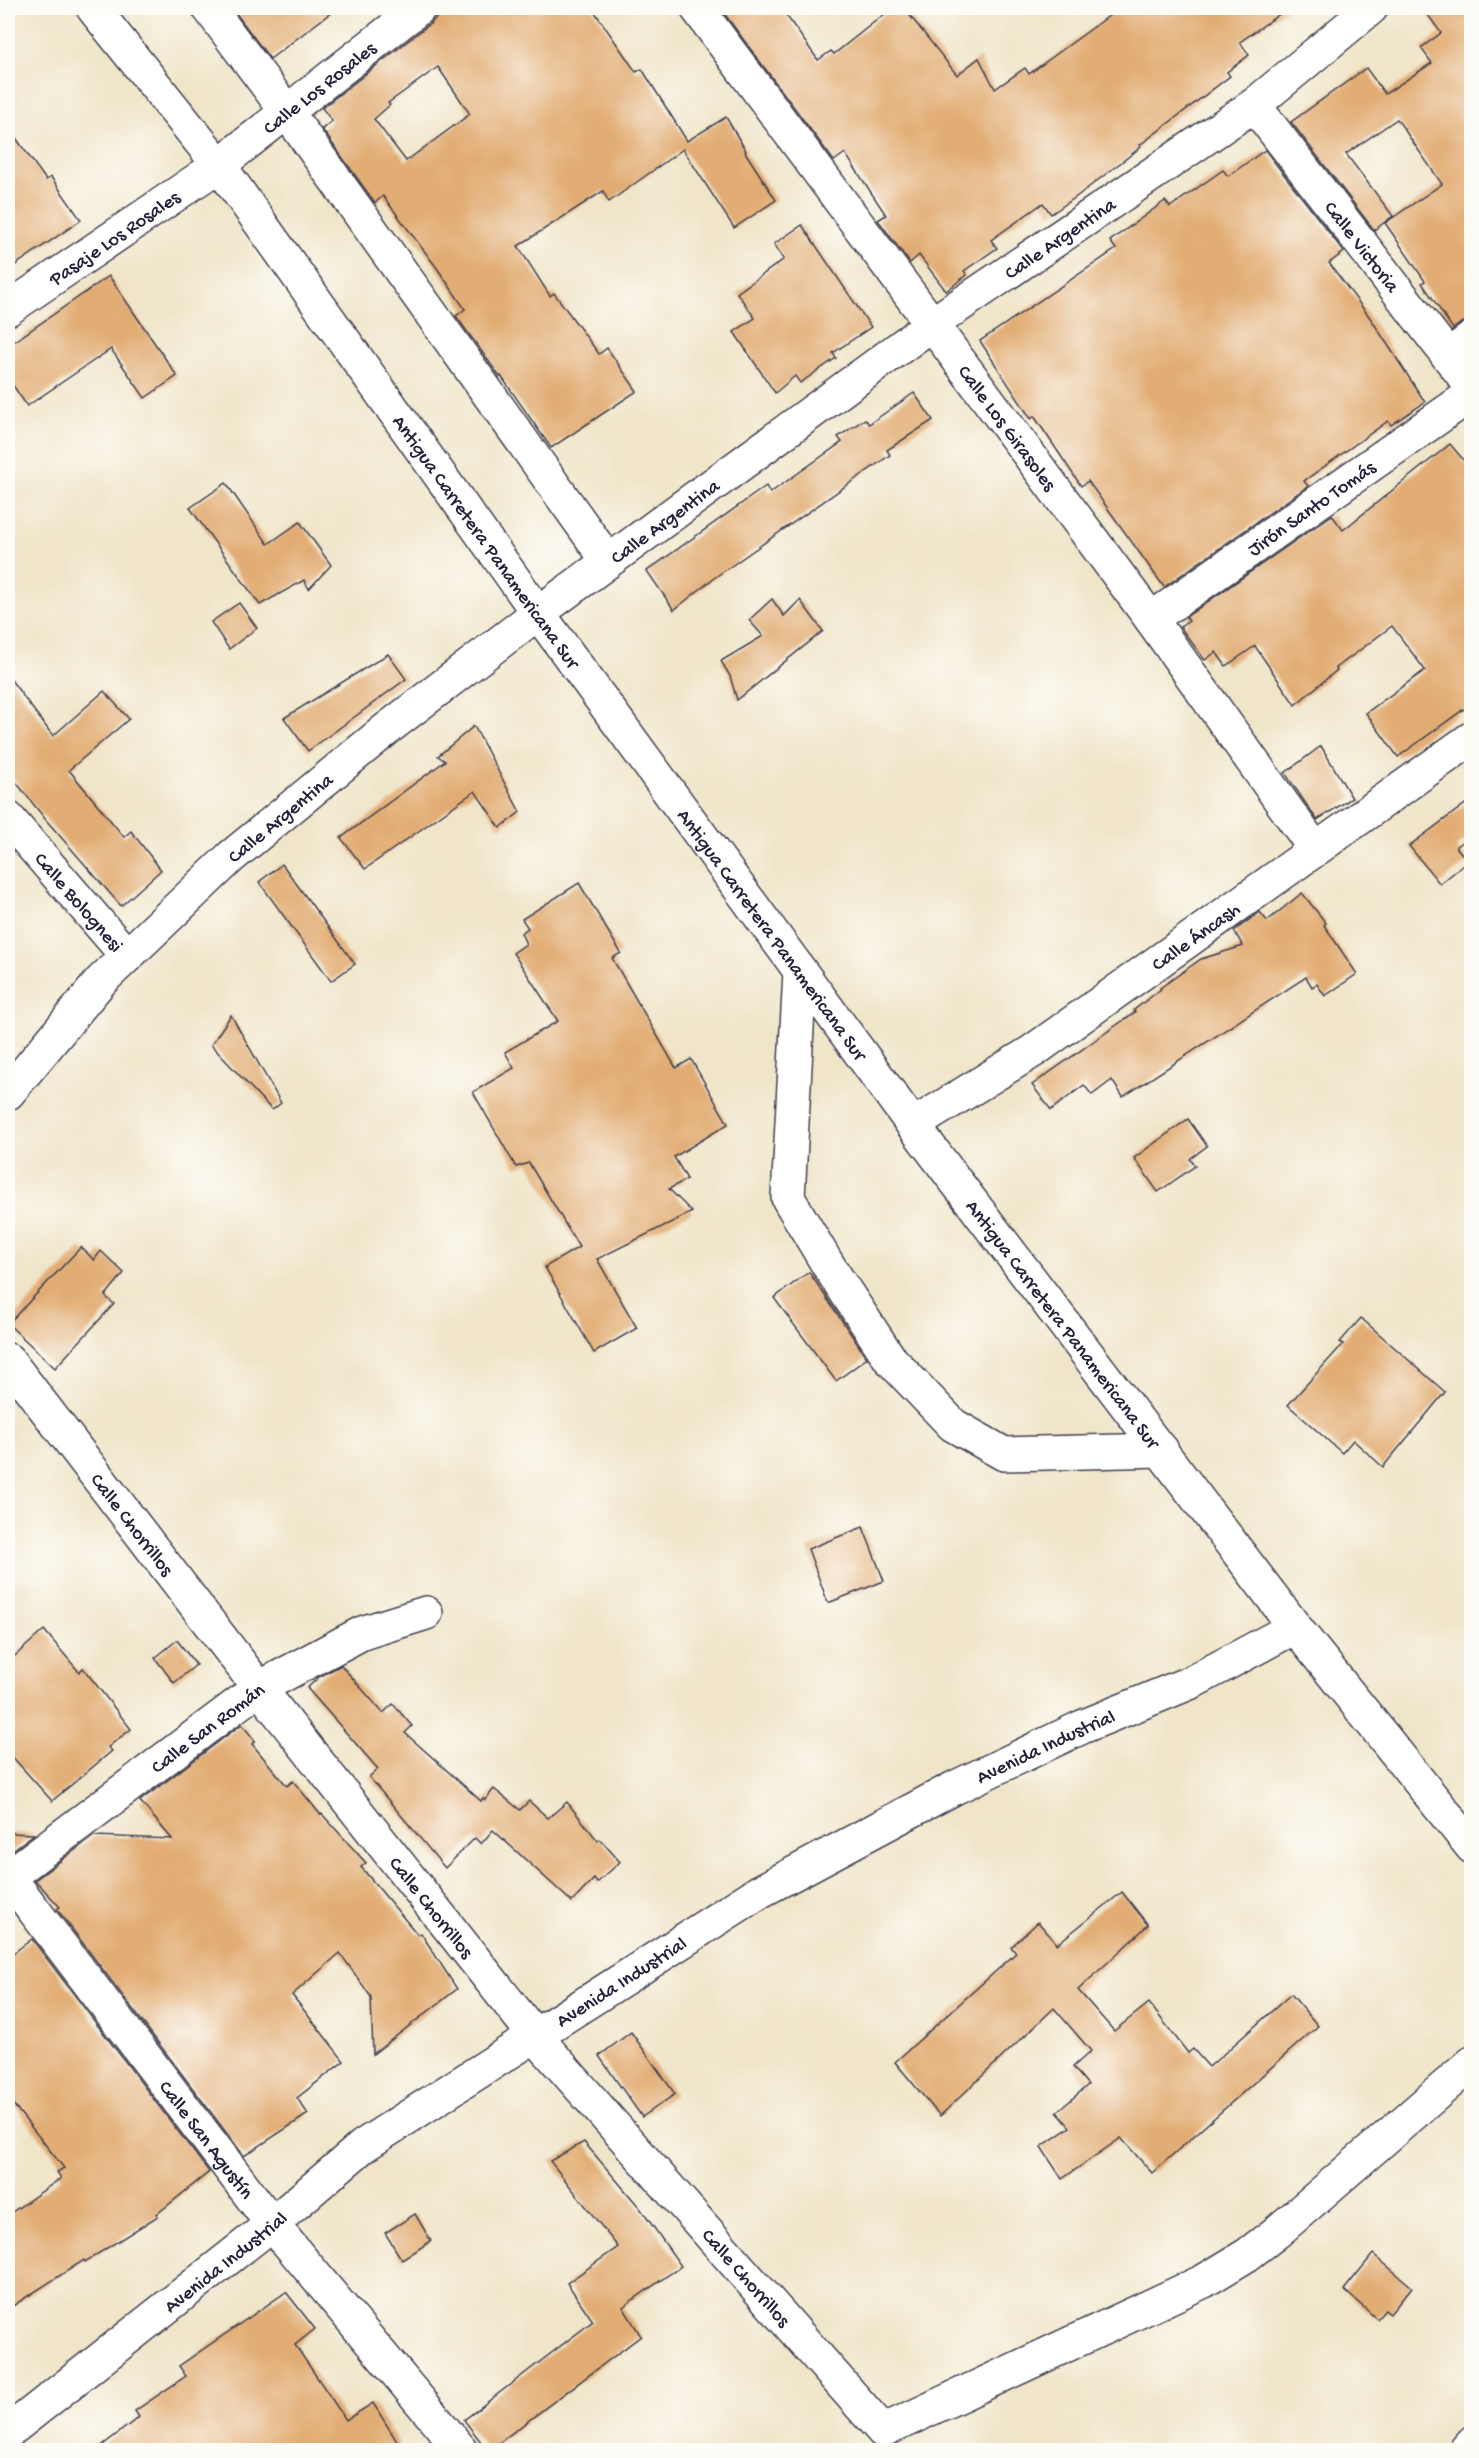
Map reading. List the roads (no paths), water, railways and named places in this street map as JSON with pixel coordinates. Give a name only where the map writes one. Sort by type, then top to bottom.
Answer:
[{"type":"main road","name":"Antigua Carretera Panamericana Sur","points":[[93,8],[219,165],[538,613],[913,1125],[1295,1627],[1472,1847]]},
{"type":"main road","points":[[209,8],[287,111],[608,561]]},
{"type":"main road","name":"Calle Los Rosales","points":[[219,165],[418,8]]},
{"type":"main road","name":"Calle Los Girasoles","points":[[697,8],[1151,619],[1315,849]]},
{"type":"main road","name":"Calle Argentina","points":[[8,1093],[102,981],[127,956],[232,856],[388,728],[608,561],[932,324],[1254,105],[1371,8]]},
{"type":"main road","name":"Calle Victoria","points":[[1254,105],[1460,347],[1472,387]]},
{"type":"main road","name":"Pasaje Los Rosales","points":[[8,309],[219,165]]},
{"type":"main road","name":"Jirón Santo Tomás","points":[[1151,619],[1472,394]]},
{"type":"main road","name":"Calle Áncash","points":[[913,1125],[1033,1051],[1472,738]]},
{"type":"main road","name":"Calle Bolognesi","points":[[8,818],[127,956]]},
{"type":"main road","points":[[800,972],[788,1198],[890,1359],[953,1425],[1004,1454],[1162,1450]]},
{"type":"main road","name":"Calle Chorrillos","points":[[8,1360],[259,1688],[536,2036],[884,2431],[1204,2282],[1226,2269],[1276,2232],[1472,2063]]},
{"type":"main road","name":"Calle San Román","points":[[8,1877],[259,1688],[362,1634],[426,1613]]},
{"type":"main road","name":"Avenida Industrial","points":[[14,2433],[272,2224],[363,2146],[759,1892],[954,1788],[1082,1727],[1194,1681],[1295,1627]]},
{"type":"main road","name":"Calle San Agustín","points":[[8,1877],[272,2224],[461,2451]]},
{"type":"main road","points":[[1466,2451],[1472,2442]]}]
